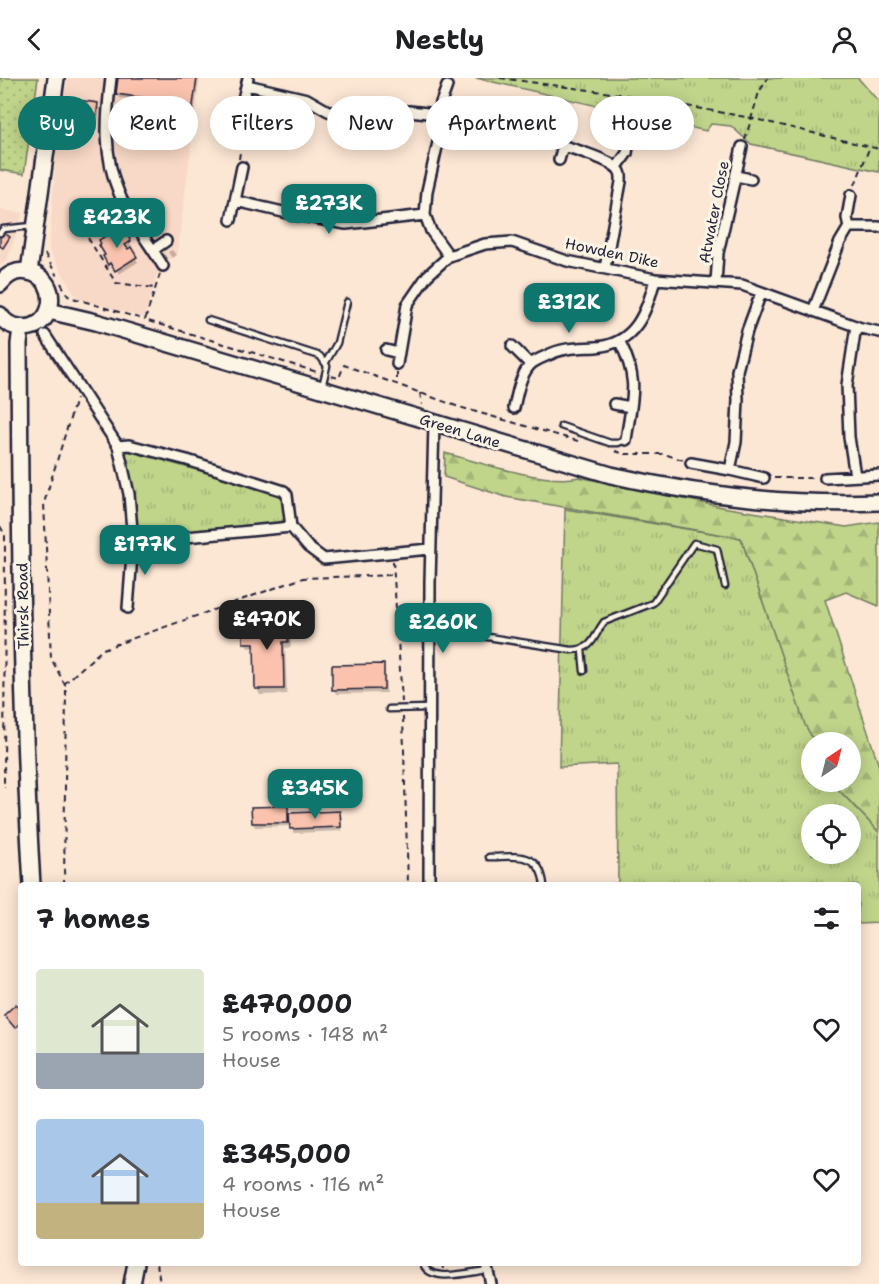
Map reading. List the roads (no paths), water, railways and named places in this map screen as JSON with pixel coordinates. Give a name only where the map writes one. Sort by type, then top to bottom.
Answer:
[{"type":"main road","points":[[29,272],[56,78]]},
{"type":"main road","points":[[0,315],[11,325],[21,328],[37,325],[49,311],[52,301],[46,282],[38,275],[20,271],[1,278]]},
{"type":"main road","name":"Green Lane","points":[[49,311],[324,382],[434,423],[610,475],[665,487],[773,501],[879,502]]},
{"type":"main road","name":"Thirsk Road","points":[[21,328],[20,478],[27,801],[32,882]]},
{"type":"main road","points":[[132,1284],[135,1266]]},
{"type":"street","points":[[111,78],[106,117],[106,147],[112,176],[120,196],[163,266]]},
{"type":"street","points":[[248,82],[307,99],[328,111],[348,118],[366,119],[409,111],[426,113]]},
{"type":"street","points":[[443,96],[447,86]]},
{"type":"street","name":"Atwater Close","points":[[716,283],[718,253],[742,147]]},
{"type":"street","points":[[436,150],[427,191],[425,215],[431,231],[449,256]]},
{"type":"street","points":[[559,159],[562,150]]},
{"type":"street","points":[[573,150],[617,167],[621,173],[605,268]]},
{"type":"street","points":[[617,167],[628,150]]},
{"type":"street","points":[[231,220],[242,167]]},
{"type":"street","points":[[736,176],[751,179]]},
{"type":"street","points":[[813,310],[840,242],[849,227],[847,218],[851,195]]},
{"type":"street","points":[[236,201],[346,224],[425,215]]},
{"type":"street","points":[[849,227],[879,227]]},
{"type":"street","points":[[153,250],[166,241]]},
{"type":"street","name":"Howden Dike","points":[[397,364],[406,305],[427,276],[449,256],[485,244],[512,242],[567,261],[655,279],[742,285],[879,332]]},
{"type":"street","points":[[514,408],[520,383],[530,364],[553,352],[568,348],[599,347],[620,342],[645,313],[655,279]]},
{"type":"street","points":[[730,470],[736,442],[737,371],[760,293]]},
{"type":"street","points":[[855,476],[849,437],[847,385],[856,326]]},
{"type":"street","points":[[45,335],[118,446],[129,494],[133,542],[128,608]]},
{"type":"street","points":[[620,342],[630,362],[634,386],[626,440]]},
{"type":"street","points":[[512,346],[530,364]]},
{"type":"street","points":[[386,350],[398,353]]},
{"type":"street","points":[[615,404],[631,407]]},
{"type":"street","points":[[429,882],[430,549],[434,423]]},
{"type":"street","points":[[118,446],[129,444],[279,488],[287,495],[291,527],[308,547],[324,559],[430,549]]},
{"type":"street","points":[[691,463],[764,478]]},
{"type":"street","points":[[825,478],[879,475]]},
{"type":"street","points":[[133,542],[291,527]]},
{"type":"street","points":[[487,1266],[490,1284]]},
{"type":"lane","points":[[0,233],[3,229],[34,232]]},
{"type":"lane","points":[[324,382],[326,362],[337,344],[346,302]]},
{"type":"lane","points":[[208,320],[316,354],[326,362]]},
{"type":"lane","points":[[561,426],[610,443],[626,440]]},
{"type":"lane","points":[[430,628],[582,650],[594,640],[604,622],[653,603],[694,543],[717,549],[725,586]]},
{"type":"lane","points":[[582,650],[584,671]]},
{"type":"lane","points":[[389,709],[430,708]]},
{"type":"lane","points":[[489,856],[531,859],[538,864],[544,882]]},
{"type":"lane","points":[[424,1266],[430,1274],[439,1277],[487,1266]]}]
